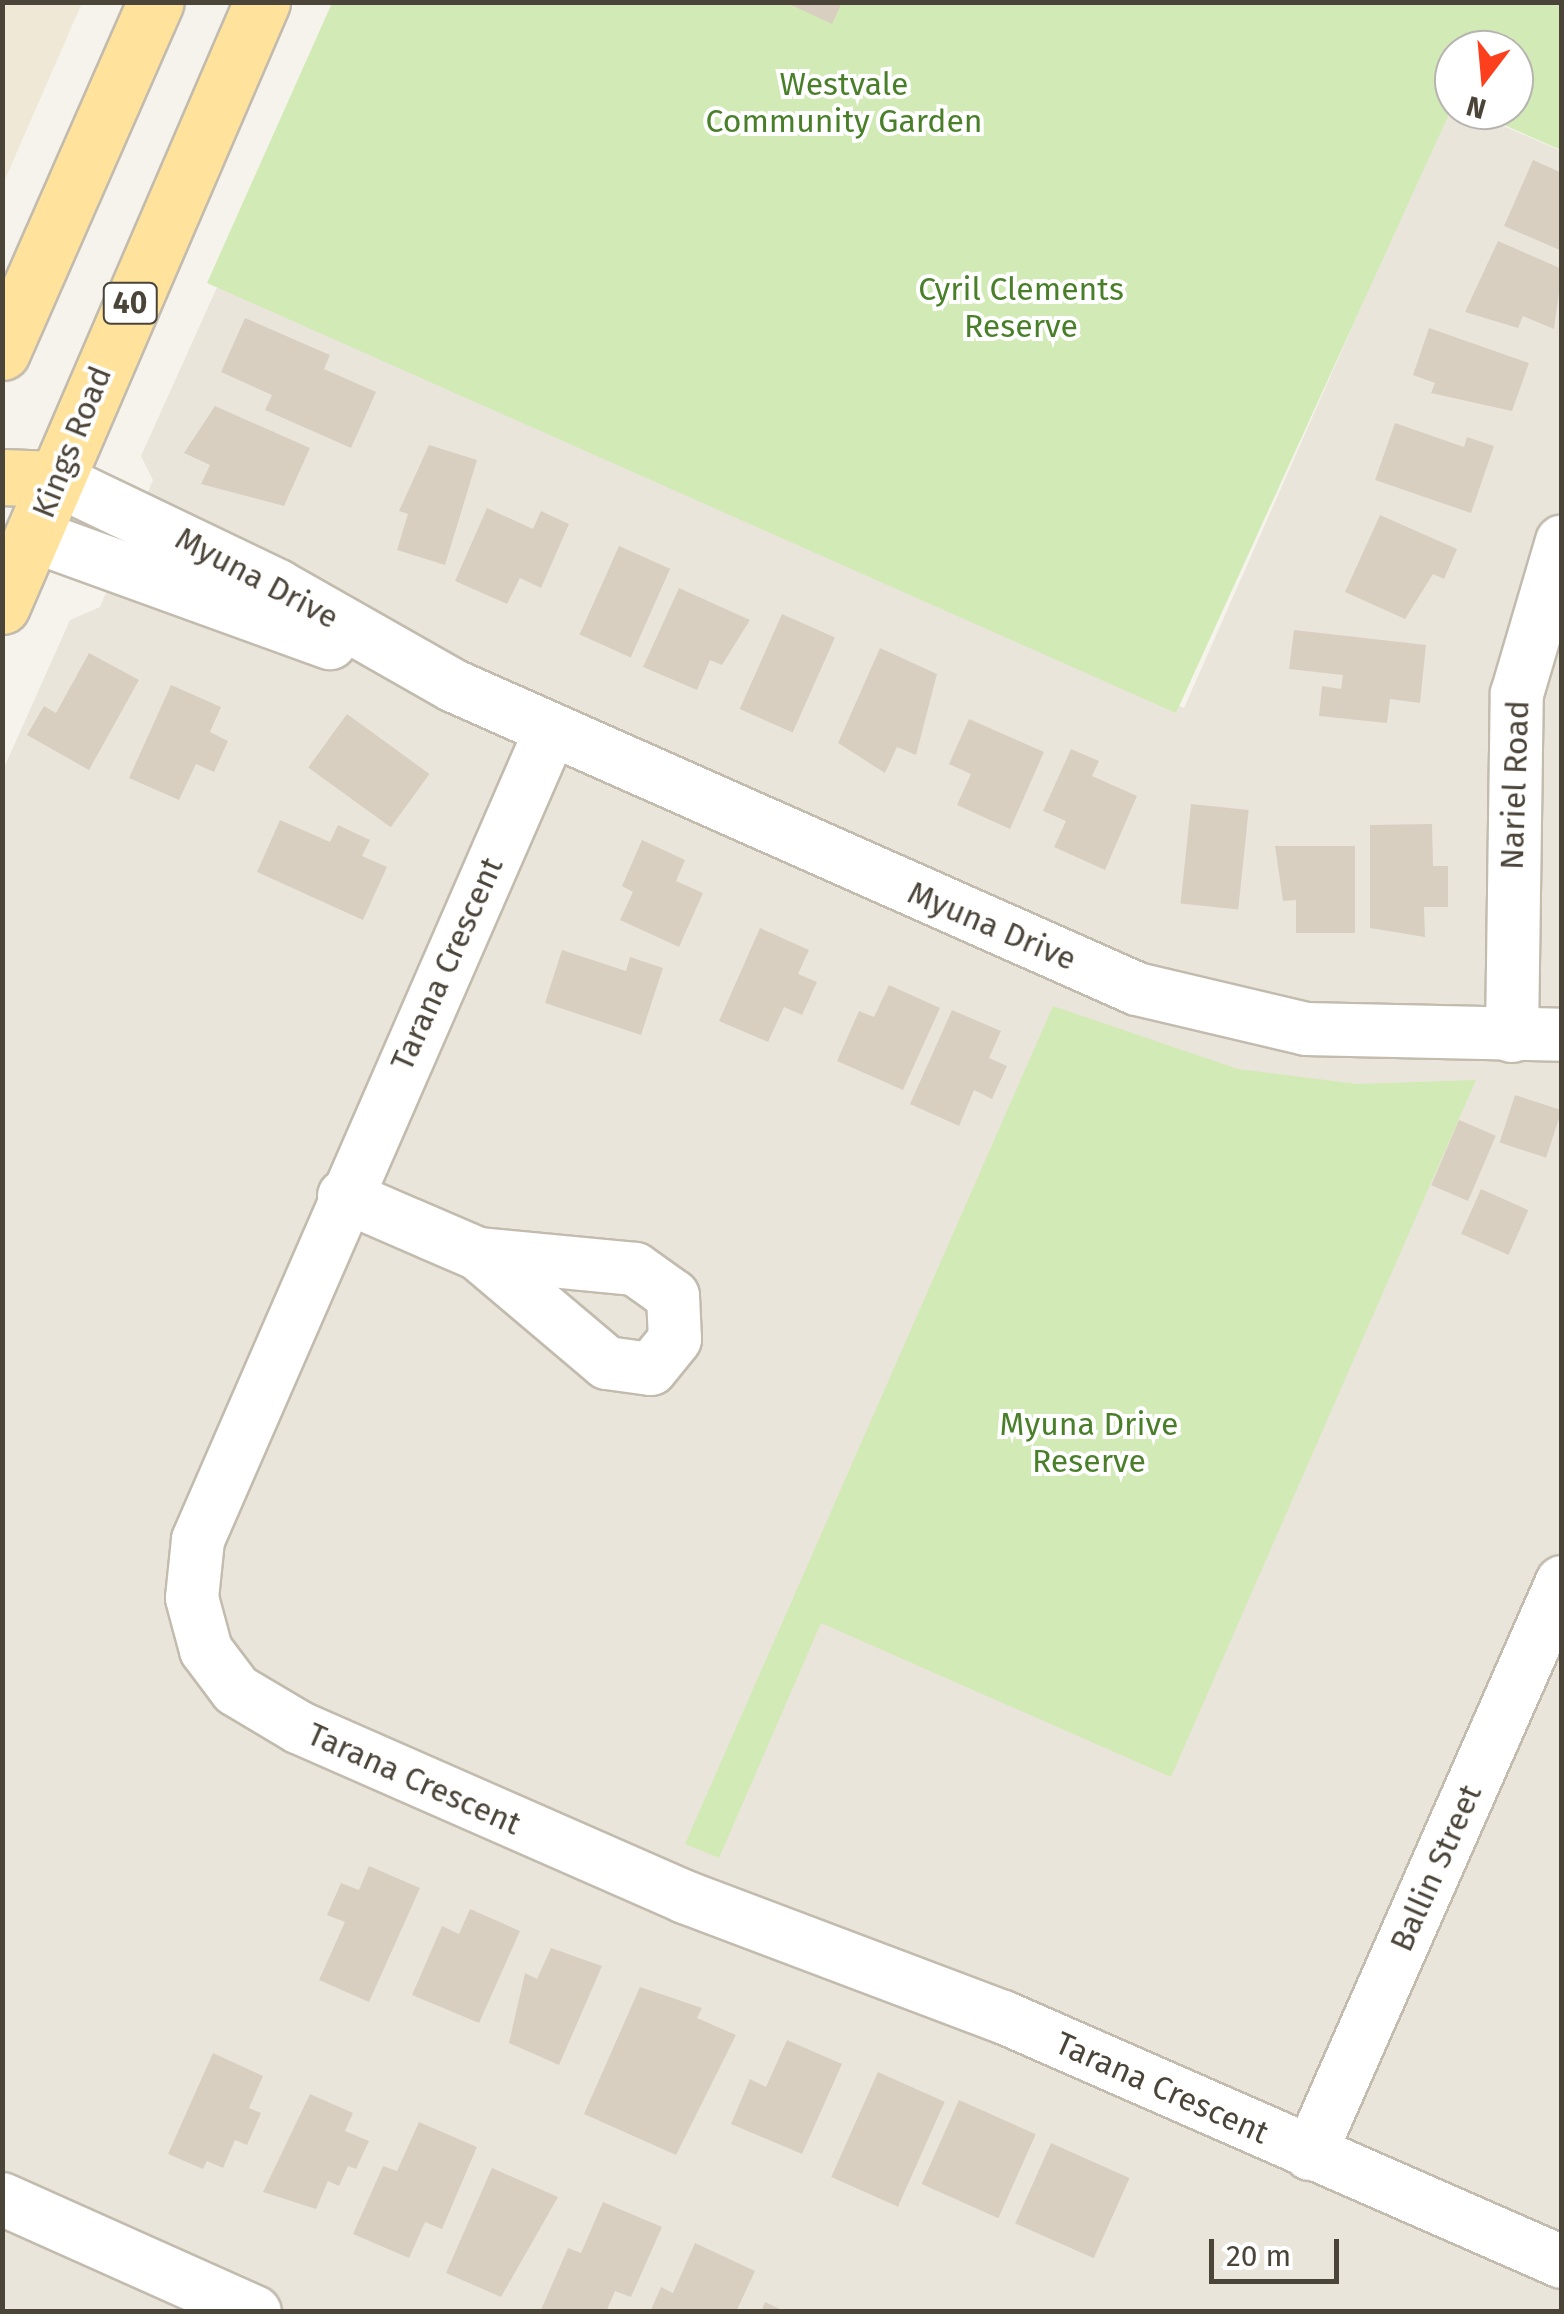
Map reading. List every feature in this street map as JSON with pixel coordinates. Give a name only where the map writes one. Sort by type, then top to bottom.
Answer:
[{"type":"main road","points":[[2,352],[156,2]]},
{"type":"main road","name":"Kings Road","points":[[2,606],[29,478],[262,2]]},
{"type":"street","name":"Myuna Drive","points":[[29,478],[278,586],[454,686]]},
{"type":"street","name":"Myuna Drive","points":[[18,524],[454,686],[1202,1010],[1306,1030],[1537,1035]]},
{"type":"street","name":"Nariel Road","points":[[1537,1035],[1517,694],[1562,540]]},
{"type":"street","name":"Tarana Crescent","points":[[551,730],[344,1196],[198,1540],[197,1624],[236,1690],[278,1718],[631,1875],[986,2010],[1562,2262]]},
{"type":"street","points":[[344,1196],[478,1254]]},
{"type":"street","name":"Ballin Street","points":[[1310,2154],[1562,1582]]},
{"type":"street","points":[[2,2199],[255,2312]]},
{"type":"shaded area","points":[[2,3],[82,3],[3,184]]},
{"type":"shaded area","points":[[1439,130],[1513,130],[1561,151],[1561,2311],[3,2312],[3,770],[70,620],[100,607],[153,480],[141,456],[219,283],[1184,708]]},
{"type":"green space","name":"Cyril Clements Reserve","points":[[332,3],[1561,3],[1561,150],[1516,130],[1534,130],[1534,30],[1434,30],[1434,130],[1442,130],[1176,713],[207,283]]},
{"type":"green space","name":"Myuna Drive Reserve","points":[[1053,1006],[1238,1069],[1357,1084],[1476,1080],[1171,1777],[821,1623],[719,1858],[685,1844]]},
{"type":"building","points":[[785,2],[842,2],[832,24]]},
{"type":"building","points":[[1533,160],[1562,173],[1562,251],[1504,226]]},
{"type":"building","points":[[1498,241],[1562,269],[1554,329],[1523,316],[1518,328],[1465,312]]},
{"type":"building","points":[[245,318],[330,355],[324,369],[376,392],[351,448],[265,410],[272,395],[221,372]]},
{"type":"building","points":[[1429,328],[1529,363],[1512,411],[1431,393],[1435,383],[1413,375]]},
{"type":"building","points":[[215,406],[310,448],[284,506],[201,484],[210,465],[184,453]]},
{"type":"building","points":[[1395,423],[1464,447],[1467,437],[1494,446],[1471,513],[1375,480]]},
{"type":"building","points":[[429,445],[477,460],[445,565],[397,550],[408,514],[399,511]]},
{"type":"building","points":[[487,508],[533,529],[541,511],[569,524],[541,588],[520,578],[507,604],[455,581]]},
{"type":"building","points":[[1380,515],[1457,549],[1444,579],[1433,574],[1405,619],[1345,592]]},
{"type":"building","points":[[619,546],[670,569],[631,657],[580,635]]},
{"type":"building","points":[[679,588],[750,620],[722,665],[710,660],[697,690],[643,667]]},
{"type":"building","points":[[782,614],[835,638],[793,733],[740,709]]},
{"type":"building","points":[[1294,630],[1426,645],[1420,703],[1390,699],[1387,723],[1319,716],[1322,686],[1341,689],[1343,675],[1289,669]]},
{"type":"building","points":[[880,648],[937,674],[916,755],[897,747],[885,773],[838,743]]},
{"type":"building","points":[[89,653],[139,680],[89,770],[27,735],[44,706],[56,713]]},
{"type":"building","points":[[171,685],[221,707],[210,732],[228,741],[214,772],[196,764],[179,800],[129,778]]},
{"type":"building","points":[[347,714],[430,774],[391,827],[308,767]]},
{"type":"building","points":[[969,719],[1044,752],[1010,829],[957,805],[971,774],[949,764]]},
{"type":"building","points":[[1071,749],[1099,761],[1092,776],[1137,796],[1105,870],[1054,847],[1066,821],[1043,811]]},
{"type":"building","points":[[1191,804],[1249,810],[1238,910],[1181,903]]},
{"type":"building","points":[[280,820],[330,842],[338,825],[370,840],[362,856],[387,867],[363,920],[257,872]]},
{"type":"building","points":[[1432,824],[1433,866],[1448,866],[1448,907],[1424,907],[1425,937],[1370,928],[1370,825]]},
{"type":"building","points":[[642,840],[685,860],[676,881],[703,893],[679,947],[620,920],[633,892],[622,886]]},
{"type":"building","points":[[1275,846],[1355,846],[1355,933],[1296,933],[1296,900],[1283,901]]},
{"type":"building","points":[[760,928],[809,950],[798,974],[817,982],[802,1015],[784,1007],[768,1042],[719,1021]]},
{"type":"building","points":[[562,950],[626,971],[630,957],[663,968],[641,1035],[545,1003]]},
{"type":"building","points":[[889,985],[940,1008],[903,1090],[837,1061],[859,1011],[874,1017]]},
{"type":"building","points":[[952,1010],[1001,1031],[989,1058],[1007,1066],[992,1099],[974,1090],[959,1126],[910,1104]]},
{"type":"building","points":[[1515,1095],[1562,1110],[1546,1158],[1500,1143]]},
{"type":"building","points":[[1459,1120],[1496,1136],[1468,1201],[1431,1185]]},
{"type":"building","points":[[1481,1189],[1529,1210],[1509,1255],[1461,1234]]},
{"type":"building","points":[[369,1866],[420,1888],[369,2002],[319,1980],[345,1922],[327,1915],[341,1883],[359,1890]]},
{"type":"building","points":[[470,1909],[520,1931],[479,2023],[412,1995],[442,1926],[459,1934]]},
{"type":"building","points":[[551,1948],[602,1966],[559,2065],[509,2043],[525,1973],[537,1979]]},
{"type":"building","points":[[640,1987],[702,2008],[697,2018],[736,2035],[676,2155],[584,2114]]},
{"type":"building","points":[[787,2040],[842,2064],[802,2154],[731,2124],[750,2079],[766,2087]]},
{"type":"building","points":[[213,2053],[263,2076],[249,2108],[261,2113],[247,2145],[235,2140],[223,2168],[207,2161],[203,2169],[168,2154]]},
{"type":"building","points":[[878,2072],[945,2102],[898,2207],[831,2177]]},
{"type":"building","points":[[310,2094],[353,2113],[345,2131],[369,2141],[356,2169],[348,2166],[339,2186],[328,2181],[316,2209],[263,2192]]},
{"type":"building","points":[[959,2100],[1036,2134],[998,2218],[922,2184]]},
{"type":"building","points":[[419,2122],[477,2147],[442,2229],[425,2222],[409,2258],[353,2234],[383,2166],[397,2171]]},
{"type":"building","points":[[1051,2143],[1130,2178],[1094,2258],[1015,2223]]},
{"type":"building","points":[[492,2168],[558,2197],[501,2297],[446,2273]]},
{"type":"building","points":[[603,2202],[662,2227],[631,2297],[615,2291],[606,2312],[540,2312],[568,2248],[581,2253]]},
{"type":"building","points":[[695,2243],[755,2271],[736,2312],[650,2312],[661,2287],[673,2293]]},
{"type":"building","points":[[765,2302],[786,2312],[761,2312]]},
{"type":"park label","name":"Westvale Community Garden","points":[[844,104]]}]
